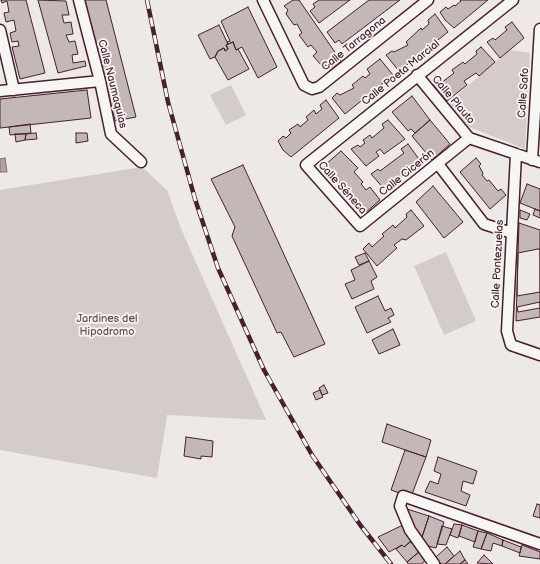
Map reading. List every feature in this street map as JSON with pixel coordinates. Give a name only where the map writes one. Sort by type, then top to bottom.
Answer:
[{"type":"street","name":"Calle Naumaquias","points":[[79,0],[100,81],[111,134],[140,162]]},
{"type":"street","name":"Calle Tarragona","points":[[267,1],[304,85],[312,89],[319,87],[428,0]]},
{"type":"street","name":"Calle Poeta Marcial","points":[[306,166],[513,0]]},
{"type":"street","name":"Calle Safo","points":[[536,161],[540,29]]},
{"type":"street","points":[[0,30],[14,90]]},
{"type":"street","name":"Calle Plauto","points":[[417,76],[469,138],[536,161]]},
{"type":"street","points":[[0,91],[100,81]]},
{"type":"street","name":"Calle Cicerón","points":[[360,226],[469,138]]},
{"type":"street","name":"Calle Pontezuelas","points":[[516,154],[507,331],[511,345],[540,355]]},
{"type":"street","points":[[438,164],[484,224],[512,233]]},
{"type":"street","name":"Calle Séneca","points":[[306,166],[360,226]]},
{"type":"street","points":[[434,564],[410,530],[400,506],[403,496],[540,544]]},
{"type":"green space","points":[[509,50],[530,53],[525,149],[467,126],[447,104]]},
{"type":"green space","points":[[231,85],[246,115],[226,125],[210,95]]},
{"type":"green space","name":"Jardines del Hipodromo","points":[[142,167],[167,190],[181,229],[266,420],[167,415],[157,478],[0,450],[0,190]]},
{"type":"green space","points":[[446,252],[476,321],[444,335],[414,266]]},
{"type":"shaded area","points":[[5,158],[7,172],[0,172],[0,159]]},
{"type":"building","points":[[1,0],[26,0],[45,73],[20,79],[12,47],[19,46],[18,41],[12,42],[10,33],[16,31],[14,20],[6,22],[4,13],[9,12],[7,1],[2,3]]},
{"type":"building","points":[[38,0],[66,1],[69,15],[62,15],[64,23],[71,22],[73,34],[66,35],[69,42],[75,41],[78,54],[72,55],[73,63],[85,61],[86,66],[58,73]]},
{"type":"building","points":[[85,0],[106,0],[136,117],[115,121]]},
{"type":"building","points":[[293,0],[299,0],[341,61],[330,71],[326,65],[323,67],[313,56],[317,52],[311,45],[308,47],[299,35],[302,33],[297,24],[294,25],[286,14],[288,10],[284,6]]},
{"type":"building","points":[[319,0],[350,0],[319,23],[310,11],[315,7],[313,4]]},
{"type":"building","points":[[369,0],[400,0],[342,44],[339,40],[335,43],[327,32]]},
{"type":"building","points":[[460,0],[488,0],[454,28],[445,20],[440,12],[446,7],[448,9],[454,5],[455,6],[461,1]]},
{"type":"building","points":[[248,7],[277,67],[258,78],[242,47],[236,50],[233,42],[228,44],[227,42],[230,41],[221,21]]},
{"type":"building","points":[[435,14],[448,32],[399,71],[386,55],[408,45],[406,42],[421,28],[422,30],[429,24],[428,20]]},
{"type":"building","points":[[512,22],[524,38],[500,58],[487,42],[493,38],[495,40],[507,30],[505,27]]},
{"type":"building","points":[[219,25],[228,44],[226,45],[228,49],[225,51],[224,48],[218,51],[215,57],[210,59],[198,35]]},
{"type":"building","points":[[233,42],[236,50],[238,49],[249,69],[228,80],[215,57],[218,51],[224,48],[225,51],[228,49],[226,45]]},
{"type":"building","points":[[481,47],[495,62],[479,76],[476,73],[464,81],[467,85],[447,101],[433,85],[439,80],[441,83],[454,73],[452,70],[463,62],[465,64],[477,54],[476,51]]},
{"type":"building","points":[[380,59],[393,75],[345,114],[332,98],[337,93],[340,95],[354,88],[352,85],[363,76],[365,78],[370,74],[367,69]]},
{"type":"building","points":[[87,90],[91,118],[0,128],[0,99]]},
{"type":"building","points":[[412,96],[430,120],[415,133],[411,129],[408,131],[392,112]]},
{"type":"building","points":[[326,100],[339,118],[291,157],[283,150],[278,141],[283,136],[286,138],[291,133],[289,130],[298,124],[300,127],[308,120],[306,117],[314,110],[316,114],[322,109],[320,105]]},
{"type":"building","points":[[388,120],[405,139],[384,154],[380,149],[376,152],[379,156],[366,166],[351,149],[358,145],[360,147],[365,143],[363,140],[370,135],[372,138],[384,128],[382,124]]},
{"type":"building","points":[[430,120],[450,144],[432,160],[412,136]]},
{"type":"building","points":[[30,124],[31,133],[10,135],[9,127]]},
{"type":"building","points":[[36,133],[37,139],[25,140],[26,134]]},
{"type":"building","points":[[76,133],[87,133],[88,141],[76,143]]},
{"type":"building","points":[[15,134],[26,134],[25,140],[16,142]]},
{"type":"building","points":[[408,144],[421,162],[385,190],[371,174],[378,169],[380,171],[404,153],[401,149]]},
{"type":"building","points":[[341,151],[358,168],[354,172],[363,182],[361,184],[366,190],[370,187],[380,200],[365,213],[325,165]]},
{"type":"building","points":[[476,158],[481,164],[479,166],[483,173],[482,175],[487,181],[489,180],[498,191],[501,189],[506,195],[490,209],[460,172]]},
{"type":"building","points":[[243,165],[325,344],[294,357],[281,332],[277,333],[232,236],[235,227],[211,179]]},
{"type":"building","points":[[527,184],[540,189],[540,211],[520,203]]},
{"type":"building","points":[[433,186],[463,222],[444,238],[416,202]]},
{"type":"building","points":[[535,209],[540,211],[540,218],[533,215]]},
{"type":"building","points":[[411,210],[424,226],[406,240],[402,239],[394,245],[397,248],[377,266],[363,249],[369,243],[372,247],[384,236],[382,234],[393,225],[395,228],[407,217],[406,214]]},
{"type":"building","points":[[520,210],[530,214],[527,220],[520,218]]},
{"type":"building","points":[[519,223],[540,230],[540,317],[516,321]]},
{"type":"building","points":[[540,249],[540,292],[517,296],[518,253]]},
{"type":"building","points":[[365,253],[369,261],[359,265],[355,257]]},
{"type":"building","points":[[369,261],[377,277],[371,281],[374,289],[352,299],[345,284],[355,280],[351,270]]},
{"type":"building","points":[[378,296],[385,311],[391,308],[394,315],[388,318],[391,322],[367,333],[355,307]]},
{"type":"building","points":[[540,302],[540,308],[518,312],[517,307]]},
{"type":"building","points":[[393,329],[400,345],[379,354],[372,340]]},
{"type":"building","points":[[324,385],[328,393],[322,395],[319,388]]},
{"type":"building","points":[[320,390],[323,397],[316,400],[313,393]]},
{"type":"building","points":[[387,424],[431,440],[426,457],[382,442]]},
{"type":"building","points":[[186,437],[213,441],[212,457],[201,456],[201,459],[184,456]]},
{"type":"building","points":[[405,450],[426,457],[411,497],[391,490]]},
{"type":"building","points":[[438,457],[477,471],[473,484],[463,481],[461,491],[470,495],[466,506],[425,492],[430,481],[438,484],[441,474],[434,471]]},
{"type":"building","points":[[537,504],[540,505],[540,518],[533,516]]},
{"type":"building","points":[[404,508],[429,516],[421,540],[407,518]]},
{"type":"building","points":[[429,516],[444,522],[436,548],[424,545],[421,540]]},
{"type":"building","points":[[454,524],[462,525],[458,538],[450,535]]},
{"type":"building","points":[[403,525],[411,541],[404,547],[402,545],[389,552],[378,537]]},
{"type":"building","points":[[462,525],[478,531],[475,542],[459,536]]},
{"type":"building","points":[[442,526],[452,529],[446,545],[437,544]]},
{"type":"building","points":[[478,531],[487,533],[481,549],[473,547]]},
{"type":"building","points":[[487,533],[503,540],[502,546],[493,543],[491,551],[481,549]]},
{"type":"building","points":[[503,540],[521,547],[520,553],[502,546]]},
{"type":"building","points":[[410,542],[420,551],[407,562],[396,549],[402,545],[404,547]]},
{"type":"building","points":[[522,545],[540,552],[540,559],[519,556]]},
{"type":"building","points":[[447,547],[454,556],[445,564],[441,564],[436,557]]},
{"type":"building","points":[[420,551],[426,559],[422,564],[408,564],[407,562]]},
{"type":"building","points":[[460,551],[465,560],[460,564],[445,564]]},
{"type":"building","points":[[484,555],[493,564],[477,563]]},
{"type":"building","points":[[465,560],[468,564],[460,564]]},
{"type":"railway","points":[[147,0],[168,102],[195,199],[218,268],[264,370],[312,455],[361,526],[391,564]]}]
